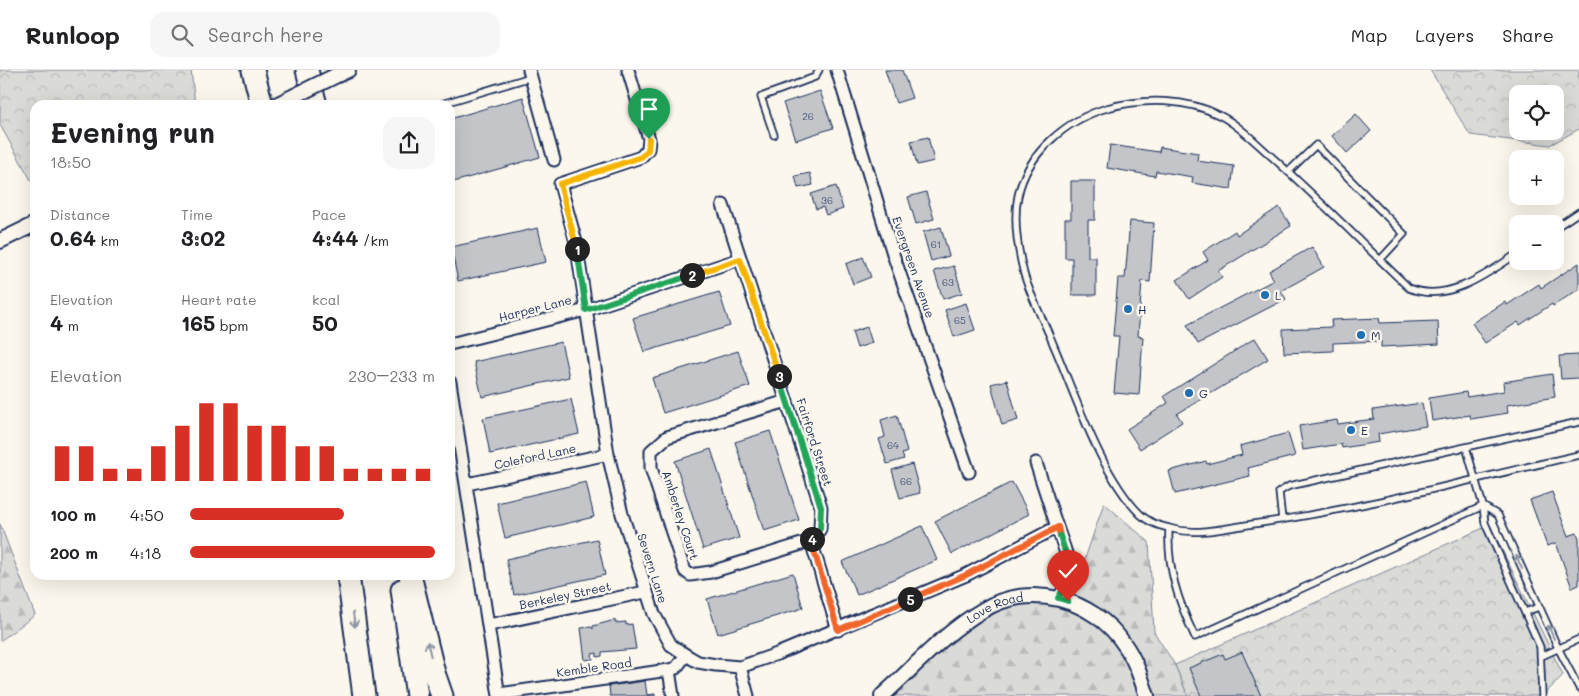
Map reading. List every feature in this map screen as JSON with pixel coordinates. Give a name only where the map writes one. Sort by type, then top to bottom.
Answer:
[{"type":"highway","points":[[252,70],[261,100]]},
{"type":"highway","points":[[307,70],[315,100]]},
{"type":"highway","points":[[349,580],[363,696]]},
{"type":"highway","points":[[401,580],[417,696]]},
{"type":"highway","points":[[411,580],[442,696]]},
{"type":"street","name":"Severn Lane","points":[[628,70],[649,139],[648,150],[641,157],[560,184],[576,242],[608,454],[622,514],[645,592],[671,645],[686,655],[707,664],[740,667],[838,630],[966,575],[1058,527]]},
{"type":"street","name":"Evergreen Avenue","points":[[836,70],[894,257],[969,472]]},
{"type":"street","points":[[286,100],[343,73]]},
{"type":"street","points":[[530,73],[554,160]]},
{"type":"street","name":"Fairford Street","points":[[723,205],[821,507],[820,529],[811,541]]},
{"type":"street","points":[[0,241],[30,226]]},
{"type":"street","name":"Harper Lane","points":[[455,343],[586,310],[740,259]]},
{"type":"street","name":"Amberley Court","points":[[787,401],[667,437],[652,451],[651,468],[685,571],[690,575],[711,572],[811,541]]},
{"type":"street","points":[[455,412],[490,625],[499,695]]},
{"type":"street","name":"Coleford Lane","points":[[467,484],[608,454]]},
{"type":"street","points":[[1036,463],[1068,558],[1070,576],[1058,598]]},
{"type":"street","points":[[811,541],[838,630]]},
{"type":"street","name":"Berkeley Street","points":[[490,625],[645,592]]},
{"type":"street","name":"Love Road","points":[[882,696],[956,628],[984,609],[1022,597],[1058,598],[1087,609],[1112,629],[1131,655],[1147,696]]},
{"type":"street","points":[[672,696],[669,670],[676,668],[686,655]]},
{"type":"street","points":[[740,667],[748,696]]},
{"type":"street","name":"Kemble Road","points":[[499,695],[669,670]]},
{"type":"lane","points":[[774,135],[761,97],[815,77],[819,70]]},
{"type":"lane","points":[[452,100],[530,73]]},
{"type":"lane","points":[[1509,259],[1481,278],[1433,293],[1418,292],[1409,288],[1288,172],[1235,126],[1211,111],[1173,102],[1129,102],[1088,114],[1070,123],[1053,137],[1026,174],[1018,196],[1016,230],[1024,275],[1104,463],[1123,494],[1142,516],[1169,528],[1191,533],[1316,516],[1579,455]]},
{"type":"lane","points":[[1288,172],[1316,145],[1404,234],[1380,260]]},
{"type":"lane","points":[[1564,222],[1579,212]]},
{"type":"lane","points":[[1282,520],[1279,492],[1289,486],[1579,422]]},
{"type":"lane","points":[[1466,447],[1483,506],[1485,523],[1525,612],[1542,656],[1542,696]]},
{"type":"lane","points":[[1169,528],[1168,544],[1172,576],[1180,604],[1195,636],[1483,506]]},
{"type":"lane","points":[[1483,506],[1498,515],[1558,648],[1579,688]]},
{"type":"lane","points":[[1525,612],[1539,607]]},
{"type":"lane","points":[[1542,656],[1579,639]]},
{"type":"green space","points":[[0,70],[191,70],[194,100],[30,100],[30,178],[0,125]]},
{"type":"green space","points":[[1430,70],[1579,70],[1579,129],[1564,137],[1564,85],[1509,85],[1509,140],[1470,135]]},
{"type":"green space","points":[[1510,140],[1559,140],[1550,145]]},
{"type":"green space","points":[[1104,503],[1149,542],[1154,632],[1175,665],[1188,696],[891,696],[963,629],[990,612],[1009,605],[1029,602],[1069,605]]},
{"type":"green space","points":[[0,524],[35,615],[0,641]]},
{"type":"green space","points":[[1490,525],[1563,675],[1543,696],[1188,696],[1175,665]]},
{"type":"building","points":[[885,70],[902,70],[912,98],[896,103]]},
{"type":"building","points":[[820,91],[833,128],[796,140],[783,103]]},
{"type":"building","points":[[523,97],[540,157],[455,182],[455,117]]},
{"type":"building","points":[[1356,114],[1371,131],[1347,153],[1332,136]]},
{"type":"building","points":[[928,137],[934,161],[917,165],[911,141]]},
{"type":"building","points":[[1110,145],[1159,152],[1160,147],[1198,153],[1197,161],[1234,166],[1231,189],[1192,183],[1193,177],[1156,171],[1155,176],[1107,168]]},
{"type":"building","points":[[810,173],[813,185],[798,188],[795,176]]},
{"type":"building","points":[[1071,181],[1095,181],[1095,220],[1088,220],[1088,257],[1096,257],[1096,295],[1072,295],[1072,258],[1065,258],[1065,219],[1071,219]]},
{"type":"building","points":[[836,186],[843,209],[826,215],[823,207],[816,209],[811,194]]},
{"type":"building","points":[[926,192],[934,219],[916,224],[908,197]]},
{"type":"building","points":[[1279,207],[1291,226],[1218,271],[1222,277],[1189,299],[1177,280],[1208,260],[1203,252],[1235,231],[1237,235]]},
{"type":"building","name":"H","points":[[1130,221],[1154,223],[1150,282],[1142,281],[1138,336],[1143,337],[1139,395],[1114,393],[1119,336],[1113,336],[1118,278],[1125,278]]},
{"type":"building","points":[[941,227],[949,256],[931,261],[923,232]]},
{"type":"building","points":[[538,228],[546,262],[458,281],[455,266],[455,246]]},
{"type":"building","name":"L","points":[[1312,247],[1324,267],[1281,291],[1286,299],[1198,344],[1187,325],[1274,280],[1269,271]]},
{"type":"building","points":[[863,257],[871,277],[853,284],[846,264]]},
{"type":"building","points":[[1579,263],[1579,289],[1520,325],[1518,322],[1485,343],[1472,323],[1505,302],[1507,305],[1539,284],[1541,288]]},
{"type":"building","points":[[954,266],[962,293],[943,299],[934,271]]},
{"type":"building","points":[[719,292],[730,326],[644,352],[633,318]]},
{"type":"building","points":[[966,303],[975,330],[954,337],[945,310]]},
{"type":"building","name":"M","points":[[1379,318],[1380,323],[1438,321],[1439,344],[1381,347],[1381,341],[1333,343],[1333,351],[1284,353],[1283,329],[1332,327],[1331,320]]},
{"type":"building","points":[[867,327],[872,343],[857,348],[852,332]]},
{"type":"building","name":"G","points":[[1255,338],[1268,359],[1177,414],[1182,422],[1140,449],[1127,429],[1168,403],[1164,396]]},
{"type":"building","points":[[561,342],[569,377],[482,397],[474,362]]},
{"type":"building","points":[[738,351],[750,386],[663,413],[652,378]]},
{"type":"building","points":[[1579,355],[1579,378],[1561,379],[1559,356]]},
{"type":"building","points":[[1552,374],[1555,397],[1507,405],[1508,413],[1471,419],[1470,415],[1432,421],[1429,398],[1466,392],[1467,397],[1504,391],[1503,382]]},
{"type":"building","points":[[1007,380],[1018,420],[1002,425],[991,384]]},
{"type":"building","points":[[571,399],[579,434],[490,454],[483,418]]},
{"type":"building","name":"E","points":[[1422,403],[1426,426],[1378,434],[1379,442],[1342,448],[1341,444],[1303,450],[1299,426],[1337,420],[1338,424],[1374,419],[1373,410]]},
{"type":"building","points":[[897,415],[907,452],[902,454],[904,459],[887,464],[879,439],[885,437],[881,420]]},
{"type":"building","points":[[770,431],[799,520],[764,531],[735,442]]},
{"type":"building","points":[[1288,433],[1295,456],[1248,468],[1250,476],[1175,494],[1169,471],[1206,461],[1207,464],[1242,455],[1240,446]]},
{"type":"building","points":[[711,449],[739,538],[703,549],[675,461]]},
{"type":"building","points":[[912,464],[920,493],[900,498],[892,470]]},
{"type":"building","points":[[586,482],[594,517],[505,538],[497,503]]},
{"type":"building","points":[[1012,482],[1029,514],[952,554],[935,521]]},
{"type":"building","points":[[1552,492],[1568,536],[1577,533],[1579,538],[1579,585],[1572,588],[1556,543],[1547,546],[1530,500]]},
{"type":"building","points":[[922,526],[937,560],[857,595],[842,562]]},
{"type":"building","points":[[597,539],[605,575],[514,595],[506,559]]},
{"type":"building","points":[[793,573],[803,608],[718,634],[707,599]]},
{"type":"building","points":[[615,620],[615,623],[626,622],[626,625],[632,624],[636,649],[602,652],[602,656],[597,657],[597,653],[592,654],[593,659],[585,660],[581,628],[591,627],[593,629],[593,626]]},
{"type":"building","points":[[1242,652],[1261,696],[1201,696],[1189,668],[1223,654],[1225,659]]},
{"type":"building","points":[[645,681],[647,695],[655,694],[655,696],[610,696],[609,686]]},
{"type":"place","name":"L","points":[[1265,295]]},
{"type":"place","name":"H","points":[[1128,309]]},
{"type":"place","name":"M","points":[[1361,335]]},
{"type":"place","name":"G","points":[[1189,393]]},
{"type":"place","name":"E","points":[[1351,430]]},
{"type":"route","points":[[649,139],[648,150],[641,157],[560,184],[576,242],[586,310],[740,259],[821,507],[822,519],[820,529],[811,541],[838,630],[966,575],[1058,527],[1068,558],[1070,576],[1067,586],[1058,598],[1068,601]]}]
